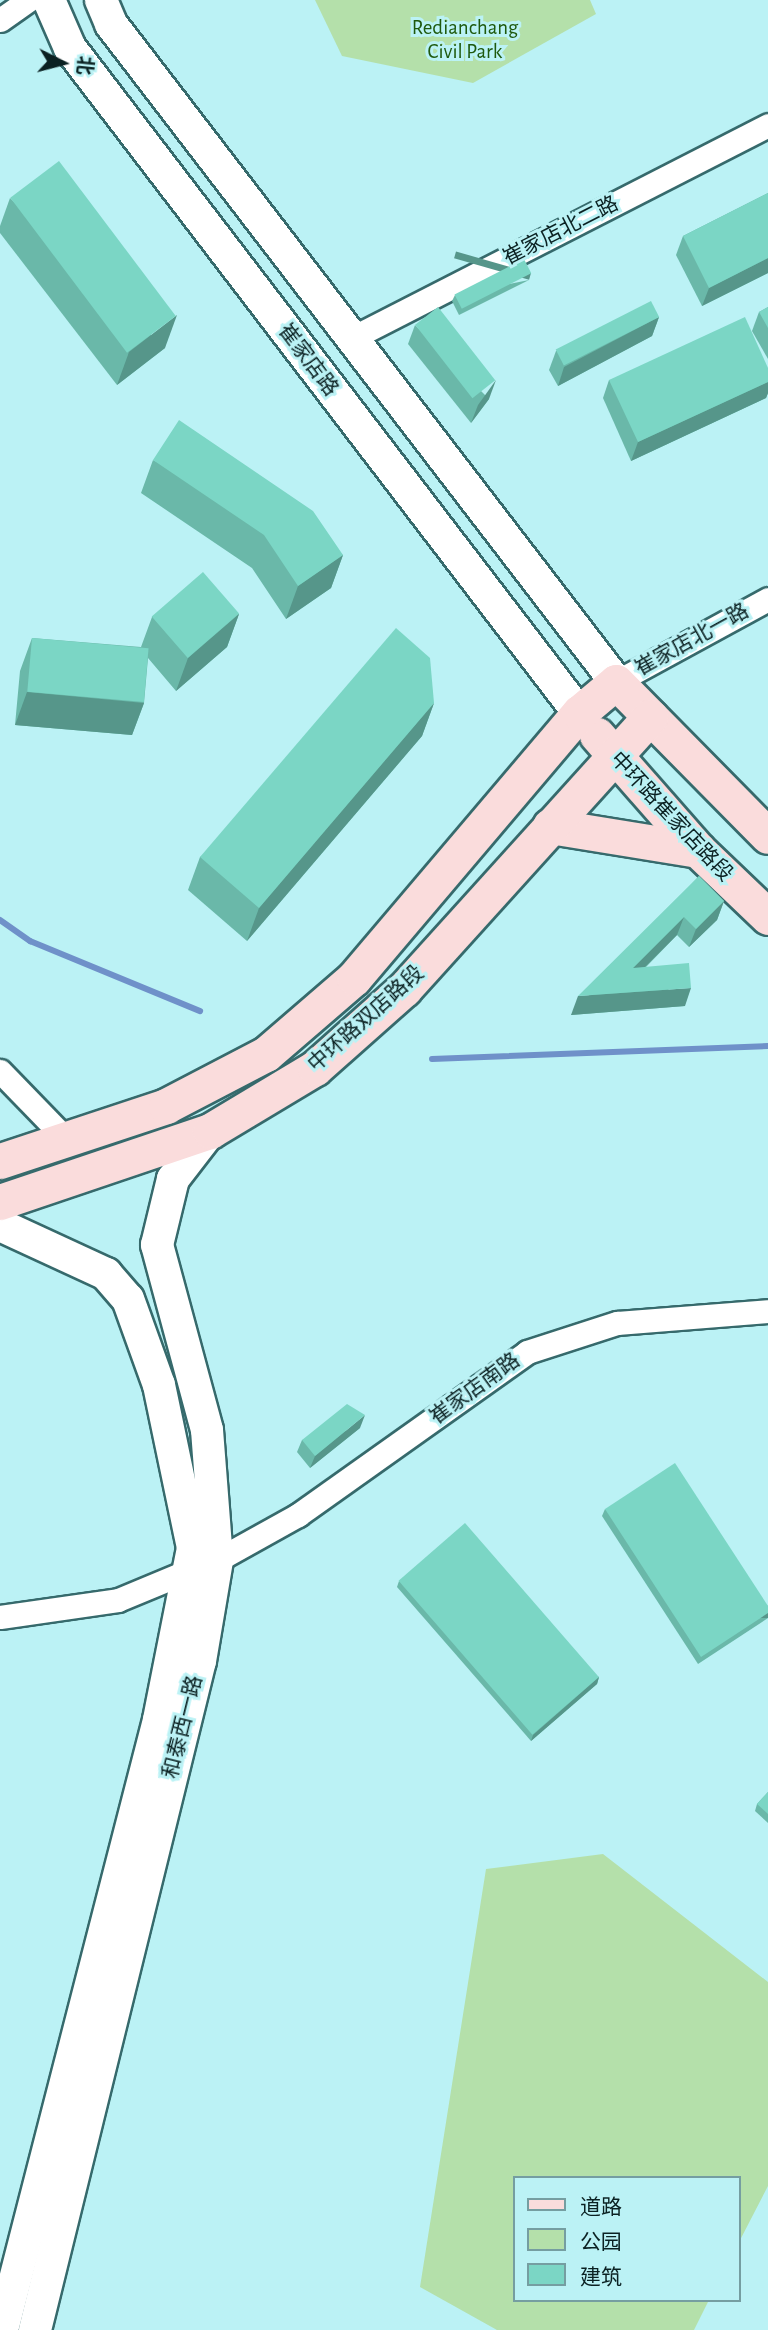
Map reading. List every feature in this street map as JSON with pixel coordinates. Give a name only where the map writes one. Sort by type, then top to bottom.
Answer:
[{"type":"main road","name":"中环路双店路段","points":[[0,1161],[166,1106],[267,1054],[354,978],[579,713],[616,682]]},
{"type":"main road","points":[[616,682],[768,836]]},
{"type":"main road","name":"中环路崔家店路段","points":[[579,713],[698,850],[768,917]]},
{"type":"main road","name":"中环路双店路段","points":[[0,1202],[210,1131],[315,1068],[404,989],[612,754],[650,717]]},
{"type":"main road","points":[[550,826],[698,850]]},
{"type":"street","points":[[0,20],[29,0]]},
{"type":"street","name":"崔家店路","points":[[48,0],[70,48],[579,713]]},
{"type":"street","points":[[101,0],[111,24],[354,337],[616,682]]},
{"type":"street","name":"崔家店北二路","points":[[354,337],[768,125]]},
{"type":"street","name":"崔家店北一路","points":[[616,682],[768,599]]},
{"type":"street","points":[[0,1071],[66,1139]]},
{"type":"street","name":"和泰西一路","points":[[35,2330],[200,1661],[207,1430],[157,1245],[173,1179],[210,1131]]},
{"type":"street","name":"和泰西一路","points":[[0,1224],[106,1274],[128,1298],[159,1385],[204,1565],[159,1720],[2,2330]]},
{"type":"street","name":"崔家店南路","points":[[0,1617],[118,1600],[204,1565],[298,1515],[527,1352],[617,1323],[768,1311]]},
{"type":"green space","name":"Redianchang Civil Park","points":[[315,0],[590,0],[596,14],[473,83],[342,56]]},
{"type":"green space","points":[[603,1854],[768,1982],[768,2186],[740,2240],[740,2176],[512,2176],[512,2302],[708,2302],[694,2330],[497,2330],[420,2287],[486,1869]]},
{"type":"building","points":[[59,161],[176,316],[127,353],[10,198]]},
{"type":"building","points":[[768,193],[768,258],[709,288],[683,236]]},
{"type":"building","points":[[524,259],[531,273],[462,309],[455,294]]},
{"type":"building","points":[[651,301],[659,317],[564,366],[556,350]]},
{"type":"building","points":[[438,307],[495,380],[472,398],[415,325]]},
{"type":"building","points":[[768,307],[768,328],[759,312]]},
{"type":"building","points":[[745,317],[768,368],[768,382],[638,442],[609,380]]},
{"type":"building","points":[[179,420],[313,511],[343,555],[298,586],[264,535],[153,460]]},
{"type":"building","points":[[203,572],[239,614],[188,658],[152,617]]},
{"type":"building","points":[[396,628],[430,658],[434,703],[259,908],[200,857]]},
{"type":"building","points":[[32,638],[149,648],[144,702],[27,692]]},
{"type":"building","points":[[699,876],[724,901],[696,929],[684,917],[633,968],[689,963],[691,988],[578,996]]},
{"type":"building","points":[[347,1404],[365,1415],[315,1456],[302,1440]]},
{"type":"building","points":[[675,1463],[768,1606],[768,1613],[701,1657],[605,1509]]},
{"type":"building","points":[[465,1523],[599,1677],[532,1735],[399,1581]]},
{"type":"building","points":[[768,1792],[768,1814],[757,1804]]},
{"type":"waterway","points":[[0,920],[30,941],[200,1011]]},
{"type":"waterway","points":[[432,1059],[768,1046]]}]
